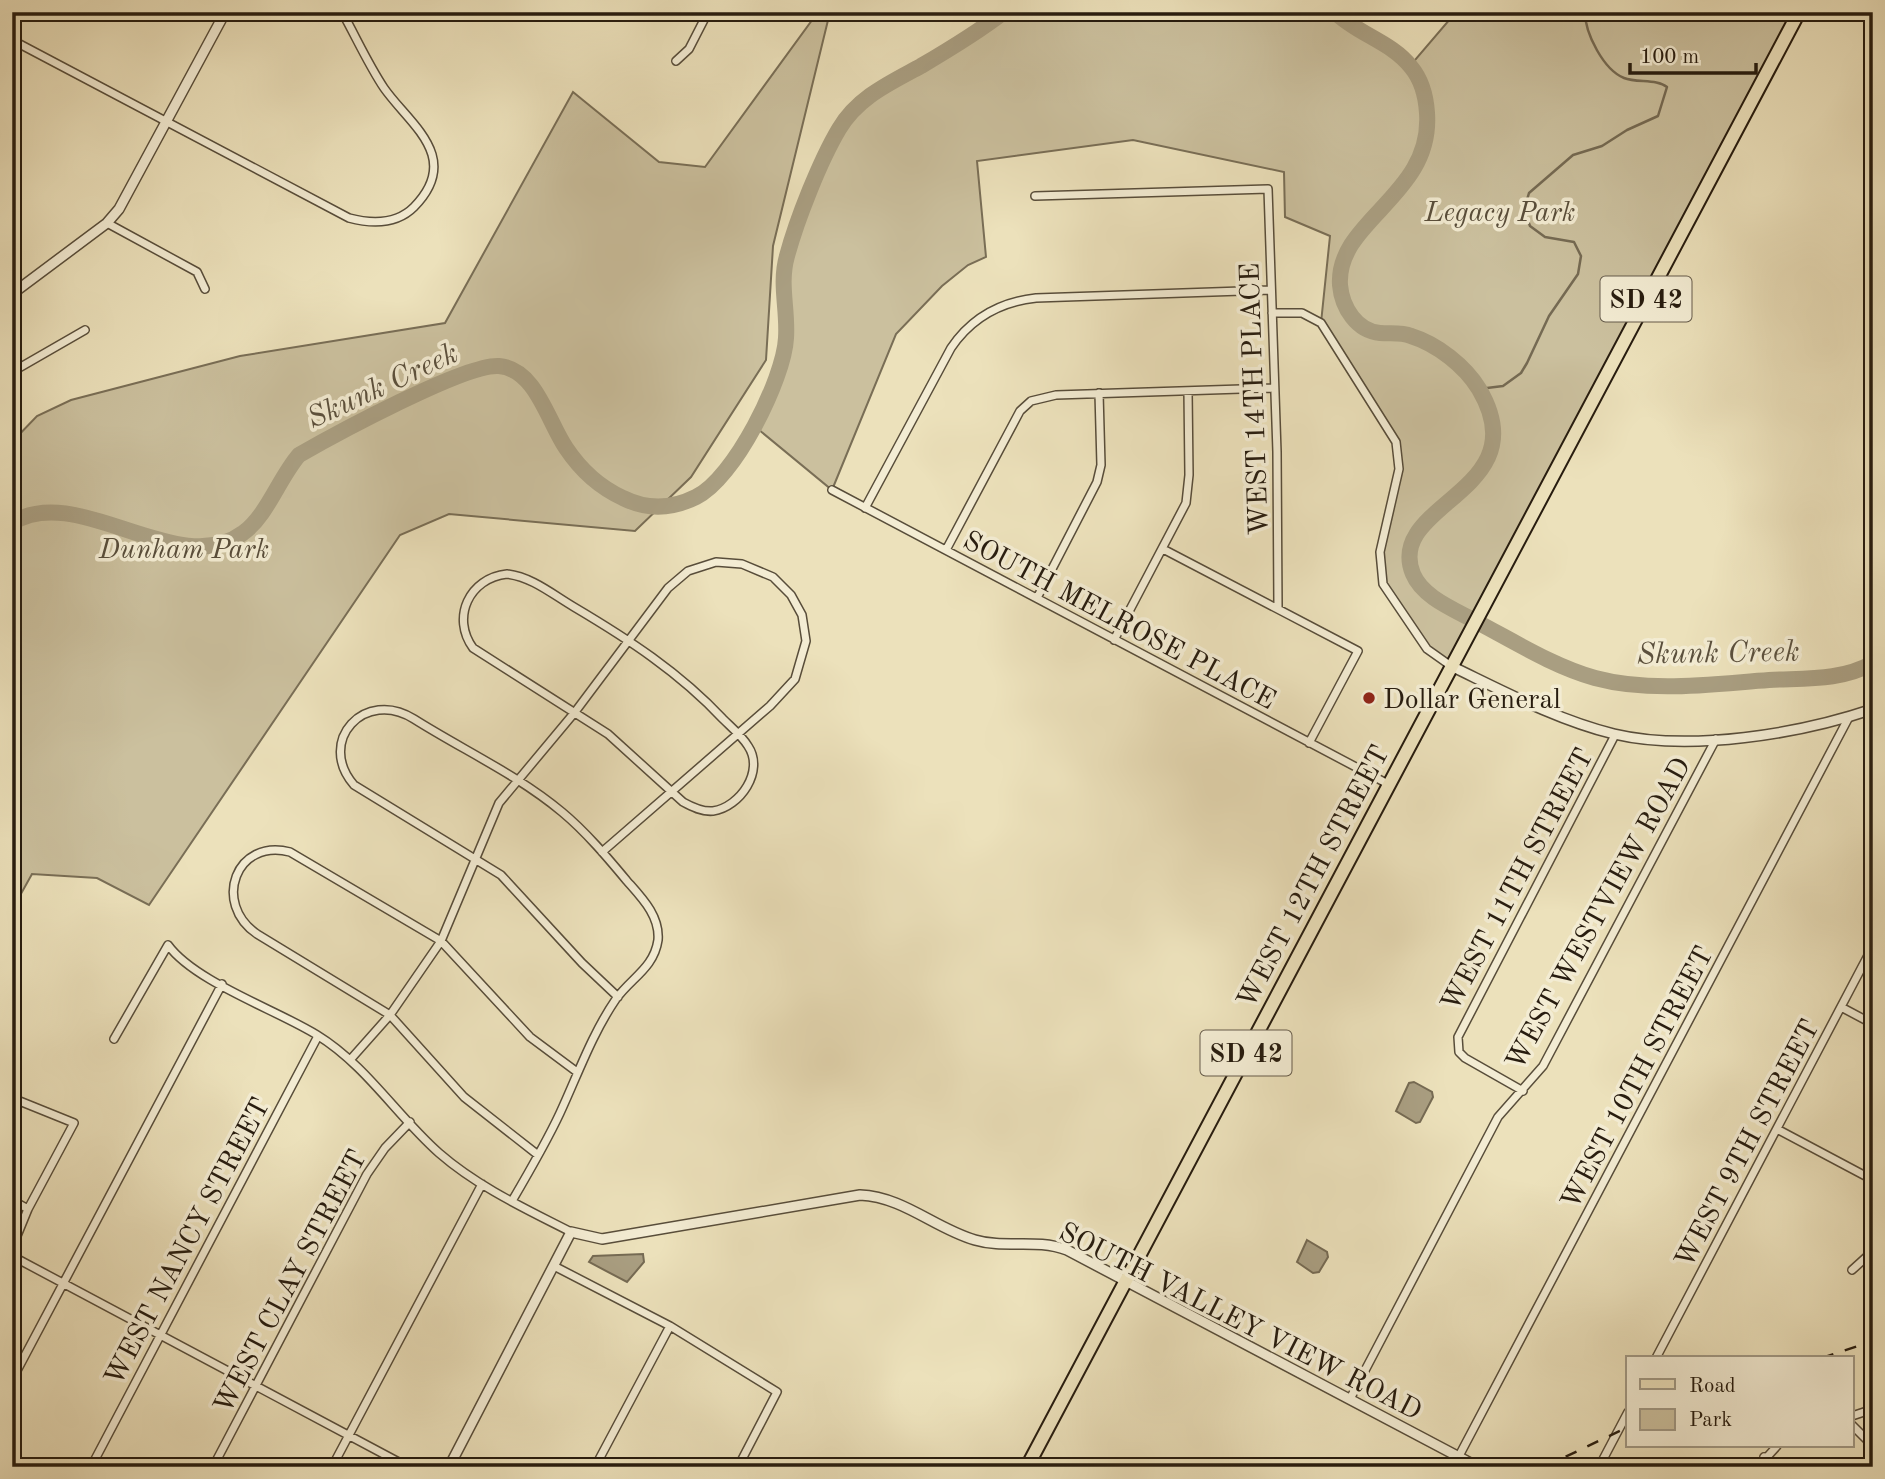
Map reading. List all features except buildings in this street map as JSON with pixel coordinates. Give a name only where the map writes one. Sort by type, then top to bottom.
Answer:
[{"type":"main road","name":"WEST 12TH STREET","points":[[1027,1467],[1799,12]]},
{"type":"street","points":[[12,293],[107,223],[124,201],[224,16],[208,12]]},
{"type":"street","points":[[12,40],[349,218],[384,222],[405,214],[422,197],[432,168],[429,143],[418,125],[386,91],[342,12]]},
{"type":"street","points":[[677,61],[689,49],[708,12]]},
{"type":"street","name":"WEST 14TH PLACE","points":[[1035,196],[1268,189],[1277,452],[1278,607]]},
{"type":"street","points":[[107,223],[197,272],[205,289]]},
{"type":"street","points":[[865,508],[951,348],[968,327],[994,309],[1011,302],[1036,298],[1271,290]]},
{"type":"street","points":[[1272,313],[1302,313],[1321,323],[1393,435],[1399,469],[1382,537],[1381,577],[1387,593],[1427,649],[1451,666],[1547,710],[1615,735],[1679,741],[1716,739],[1849,717],[1873,709]]},
{"type":"street","points":[[12,372],[85,330]]},
{"type":"street","points":[[946,550],[1026,403],[1056,395],[1273,388]]},
{"type":"street","points":[[1114,640],[1182,514],[1188,495],[1188,391]]},
{"type":"street","points":[[1037,598],[1097,482],[1101,466],[1099,393]]},
{"type":"street","name":"SOUTH MELROSE PLACE","points":[[832,490],[1388,784]]},
{"type":"street","points":[[1163,549],[1358,651],[1310,743]]},
{"type":"street","points":[[350,1060],[390,1015],[441,941],[492,815],[517,780],[575,712],[668,588],[697,567],[716,562],[735,562],[773,577],[786,589],[799,609],[806,641],[804,654],[791,686],[602,852]]},
{"type":"street","points":[[497,575],[523,577],[628,640],[690,685],[749,747],[753,762],[749,782],[737,800],[725,807],[708,811],[695,808],[671,794],[627,750],[575,712],[474,648],[463,628],[463,615],[470,596],[479,585],[497,575]]},
{"type":"street","points":[[512,1201],[618,997],[646,969],[655,955],[658,933],[655,918],[602,852],[563,813],[517,780],[401,712],[383,708],[367,712],[347,729],[341,757],[345,773],[354,785],[474,858],[514,886],[582,963],[618,997]]},
{"type":"street","name":"WEST 10TH STREET","points":[[1459,1456],[1849,717]]},
{"type":"street","name":"WEST 11TH STREET","points":[[1523,1091],[1465,1058],[1459,1052],[1458,1037],[1615,735]]},
{"type":"street","name":"WEST WESTVIEW ROAD","points":[[1350,1399],[1498,1118],[1543,1066],[1716,739]]},
{"type":"street","points":[[538,1154],[464,1097],[390,1015],[257,934],[243,922],[235,910],[232,897],[240,869],[261,852],[279,849],[290,852],[441,941],[530,1037],[577,1072]]},
{"type":"street","points":[[114,1039],[168,945],[182,961],[318,1035],[350,1060],[439,1153],[482,1184],[571,1232],[449,1467]]},
{"type":"street","name":"WEST 9TH STREET","points":[[1657,1356],[1873,946]]},
{"type":"street","points":[[12,1380],[222,984]]},
{"type":"street","points":[[1841,1007],[1873,1024]]},
{"type":"street","name":"WEST NANCY STREET","points":[[91,1467],[318,1035]]},
{"type":"street","points":[[12,1098],[74,1123],[28,1209],[12,1248]]},
{"type":"street","name":"WEST CLAY STREET","points":[[213,1467],[367,1174],[385,1147],[410,1122]]},
{"type":"street","points":[[1777,1129],[1873,1180]]},
{"type":"street","points":[[332,1467],[482,1184]]},
{"type":"street","name":"SOUTH VALLEY VIEW ROAD","points":[[571,1232],[602,1239],[855,1196],[891,1199],[977,1241],[1048,1243],[1478,1467]]},
{"type":"street","points":[[12,1200],[28,1209]]},
{"type":"street","points":[[1853,1270],[1873,1251]]},
{"type":"street","points":[[12,1256],[408,1467]]},
{"type":"street","points":[[554,1266],[670,1326],[777,1392],[738,1467]]},
{"type":"street","points":[[595,1467],[670,1326]]},
{"type":"street","points":[[1854,1415],[1873,1409]]},
{"type":"street","points":[[1599,1467],[1626,1416]]},
{"type":"street","points":[[1854,1427],[1873,1446]]},
{"type":"street","points":[[1758,1467],[1775,1448]]},
{"type":"street","points":[[1764,1457],[1774,1467]]},
{"type":"green space","name":"Dunham Park","points":[[818,12],[830,12],[773,246],[766,360],[691,477],[635,531],[449,514],[400,535],[149,905],[97,878],[32,874],[12,910],[12,442],[37,416],[71,400],[240,356],[445,323],[573,92],[659,162],[705,167]]},
{"type":"green space","name":"Legacy Park","points":[[1004,12],[1335,12],[1410,66],[1456,12],[1799,12],[1451,666],[1427,649],[1387,593],[1380,571],[1399,457],[1386,423],[1321,323],[1330,236],[1285,217],[1284,172],[1133,140],[977,161],[986,257],[968,265],[942,286],[896,334],[832,490],[753,425],[778,375],[786,340],[782,284],[787,255],[840,127],[860,102],[982,29]]},
{"type":"shaded area","points":[[1414,1082],[1432,1092],[1433,1097],[1420,1122],[1416,1123],[1396,1111],[1409,1083]]},
{"type":"shaded area","points":[[1307,1240],[1327,1252],[1328,1257],[1319,1272],[1313,1273],[1297,1262]]},
{"type":"shaded area","points":[[643,1254],[644,1262],[627,1282],[589,1262],[593,1256]]},
{"type":"waterway","name":"Skunk Creek","points":[[12,523],[38,513],[67,514],[97,520],[159,540],[189,546],[217,545],[243,533],[251,526],[299,455],[430,388],[482,368],[499,366],[512,369],[532,386],[571,456],[591,477],[614,494],[650,506],[669,506],[696,497],[711,487],[741,450],[767,402],[783,356],[786,338],[784,277],[787,256],[810,191],[839,129],[865,99],[953,47],[1004,12]]},
{"type":"waterway","name":"Skunk Creek","points":[[1335,12],[1403,58],[1420,83],[1427,113],[1425,142],[1415,166],[1401,187],[1353,242],[1343,262],[1340,285],[1347,310],[1364,328],[1380,333],[1411,336],[1431,344],[1450,357],[1479,389],[1492,424],[1490,451],[1477,474],[1420,530],[1410,550],[1413,574],[1424,590],[1441,603],[1534,653],[1579,673],[1616,683],[1682,686],[1822,678],[1848,673],[1873,663]]},
{"type":"waterway","points":[[1479,389],[1503,386],[1521,373],[1549,316],[1578,274],[1581,256],[1574,242],[1545,237],[1530,226],[1524,210],[1529,193],[1573,155],[1602,146],[1627,130],[1658,116],[1667,87],[1624,78],[1609,67],[1592,40],[1585,12]]},
{"type":"railway","points":[[1828,1356],[1873,1341]]},
{"type":"railway","points":[[1544,1467],[1626,1428]]},
{"type":"place","name":"Dollar General","points":[[1369,698]]}]
